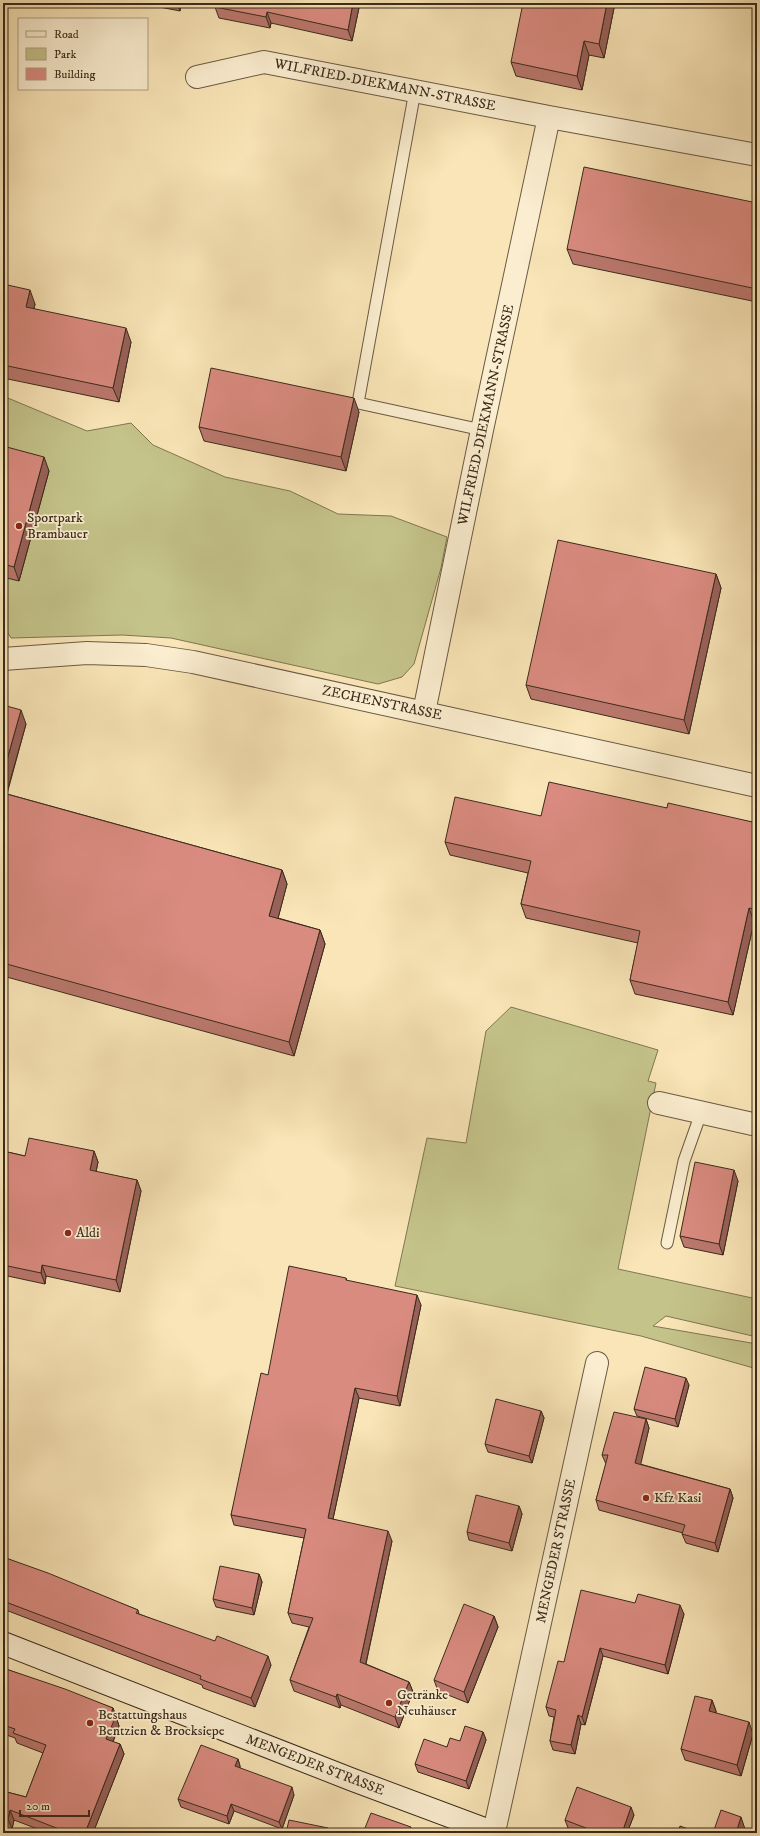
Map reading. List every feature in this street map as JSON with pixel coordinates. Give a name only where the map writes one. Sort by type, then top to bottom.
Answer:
[{"type":"street","name":"WILFRIED-DIEKMANN-STRASSE","points":[[197,77],[264,62],[549,117],[757,155]]},
{"type":"street","name":"WILFRIED-DIEKMANN-STRASSE","points":[[424,712],[482,430],[549,117]]},
{"type":"street","name":"ZECHENSTRASSE","points":[[3,659],[87,653],[146,655],[193,662],[757,786]]},
{"type":"street","points":[[659,1103],[757,1126]]},
{"type":"street","name":"MENGEDER STRASSE","points":[[3,1643],[353,1780],[494,1833],[598,1363]]},
{"type":"lane","points":[[415,91],[358,403],[482,430]]},
{"type":"lane","points":[[667,1243],[684,1161],[701,1113]]},
{"type":"green space","points":[[3,396],[87,431],[131,423],[153,445],[225,477],[290,491],[338,514],[391,516],[447,537],[441,568],[414,664],[402,677],[378,684],[171,638],[122,635],[11,638],[3,625]]},
{"type":"green space","points":[[511,1007],[658,1050],[648,1081],[656,1083],[618,1269],[757,1299],[757,1337],[666,1316],[653,1326],[757,1344],[757,1369],[641,1336],[395,1286],[427,1138],[466,1143],[486,1031]]},
{"type":"building","points":[[216,3],[353,3],[348,30],[267,12],[266,17],[215,7]]},
{"type":"building","points":[[523,3],[607,3],[599,44],[584,41],[577,76],[511,62]]},
{"type":"building","points":[[584,167],[757,203],[757,289],[567,249]]},
{"type":"building","points":[[3,284],[30,290],[26,307],[126,328],[113,388],[3,365]]},
{"type":"building","points":[[211,368],[354,398],[341,457],[199,427]]},
{"type":"building","name":"Sportpark Brambauer","points":[[3,446],[44,457],[14,567],[3,564]]},
{"type":"building","points":[[558,540],[716,574],[684,720],[526,685]]},
{"type":"building","points":[[3,705],[21,710],[3,774]]},
{"type":"building","points":[[549,782],[667,808],[668,803],[757,823],[757,910],[749,908],[728,1002],[630,980],[640,931],[521,904],[531,861],[445,842],[455,797],[541,816]]},
{"type":"building","points":[[3,793],[282,870],[269,916],[320,930],[289,1042],[3,963]]},
{"type":"building","name":"Aldi","points":[[29,1138],[94,1151],[90,1170],[137,1180],[116,1280],[42,1265],[41,1273],[3,1265],[3,1151],[25,1156]]},
{"type":"building","points":[[695,1162],[734,1170],[719,1244],[680,1236]]},
{"type":"building","points":[[289,1266],[417,1295],[397,1396],[355,1388],[328,1518],[388,1531],[360,1662],[409,1682],[395,1717],[337,1694],[336,1697],[290,1680],[313,1618],[288,1613],[306,1529],[231,1515],[261,1373],[268,1375]]},
{"type":"building","points":[[645,1367],[686,1378],[675,1419],[634,1409]]},
{"type":"building","points":[[496,1399],[541,1411],[529,1456],[485,1444]]},
{"type":"building","points":[[614,1412],[646,1419],[635,1463],[730,1489],[715,1543],[682,1534],[685,1525],[596,1500],[608,1455],[602,1455]]},
{"type":"building","points":[[476,1495],[519,1506],[509,1543],[467,1532]]},
{"type":"building","points":[[3,1557],[48,1573],[138,1610],[136,1613],[215,1641],[217,1636],[268,1656],[251,1698],[200,1679],[201,1676],[3,1601]]},
{"type":"building","points":[[220,1566],[259,1574],[252,1608],[213,1599]]},
{"type":"building","points":[[581,1590],[635,1603],[638,1594],[680,1605],[665,1665],[600,1648],[582,1717],[578,1715],[571,1745],[550,1741],[556,1710],[546,1707],[558,1661],[564,1662]]},
{"type":"building","points":[[464,1604],[494,1616],[464,1692],[434,1680]]},
{"type":"building","points":[[3,1668],[65,1689],[113,1708],[111,1713],[116,1716],[106,1739],[120,1744],[85,1833],[58,1833],[59,1829],[10,1810],[8,1819],[3,1818],[3,1791],[26,1797],[46,1745],[13,1733],[15,1729],[3,1725],[3,1716],[7,1703],[3,1702]]},
{"type":"building","points":[[695,1696],[712,1700],[709,1711],[749,1722],[737,1765],[681,1749]]},
{"type":"building","points":[[465,1726],[483,1732],[466,1781],[415,1764],[424,1739],[447,1747],[450,1738],[460,1741]]},
{"type":"building","points":[[201,1745],[238,1759],[235,1766],[292,1787],[279,1822],[231,1804],[227,1816],[178,1799]]},
{"type":"building","points":[[577,1787],[631,1807],[622,1833],[599,1833],[565,1820]]},
{"type":"building","points":[[721,1810],[741,1817],[736,1833],[713,1833]]},
{"type":"building","points":[[371,1813],[411,1827],[410,1830],[418,1833],[363,1833]]},
{"type":"building","points":[[289,1820],[328,1828],[327,1833],[286,1833]]},
{"type":"building","points":[[680,1826],[699,1833],[678,1833]]},
{"type":"place","name":"Sportpark Brambauer","points":[[19,526]]},
{"type":"place","name":"Aldi","points":[[68,1233]]},
{"type":"place","name":"Kfz Kasi","points":[[646,1498]]},
{"type":"place","name":"Getränke Neuhäuser","points":[[389,1703]]},
{"type":"place","name":"Bestattungshaus Bentzien & Brocksiepe","points":[[90,1723]]}]
